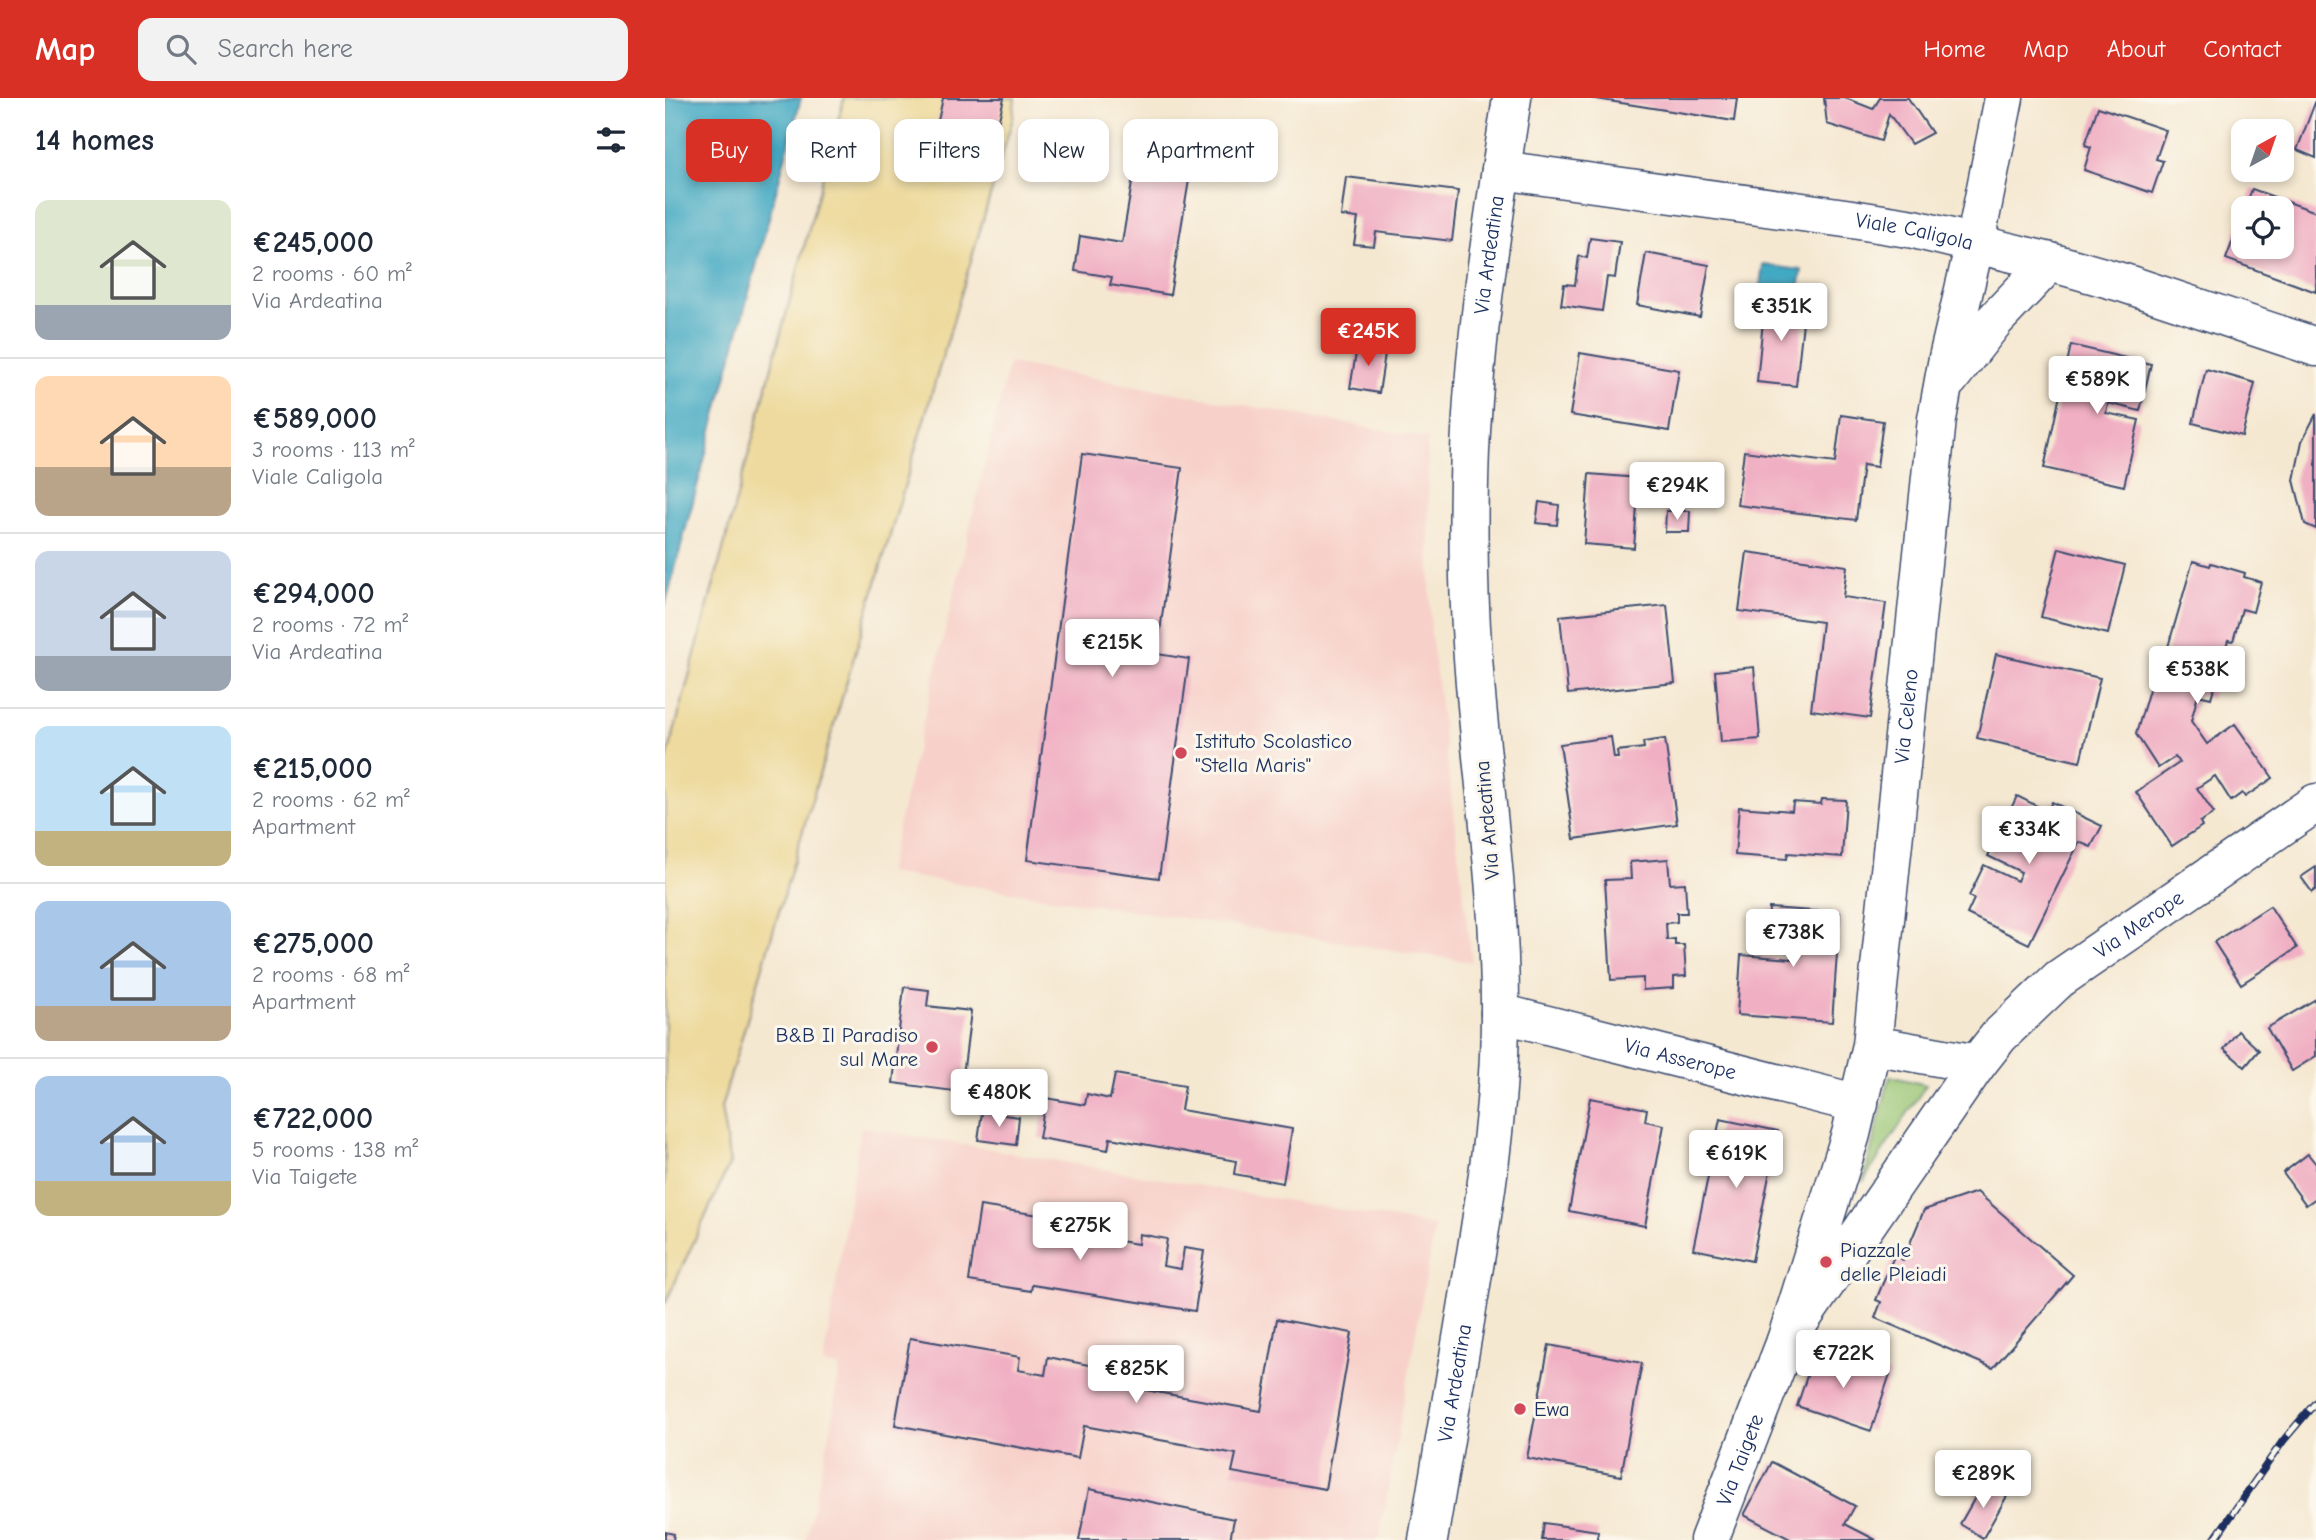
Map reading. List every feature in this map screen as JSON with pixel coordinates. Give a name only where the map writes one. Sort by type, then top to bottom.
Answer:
[{"type":"street","name":"Via Ardeatina","points":[[1428,1540],[1485,1204],[1497,1098],[1500,1013],[1495,904],[1476,706],[1469,524],[1473,402],[1512,98]]},
{"type":"street","name":"Via Celeno","points":[[1872,1045],[1932,462],[1942,390],[2004,98]]},
{"type":"street","name":"Viale Caligola","points":[[1501,170],[1852,219],[1975,243],[2050,262],[2211,311],[2316,347]]},
{"type":"street","name":"Via Celeno","points":[[1942,390],[1994,321],[2050,262]]},
{"type":"street","name":"Via Merope","points":[[1977,1065],[1999,1036],[2059,979],[2316,803]]},
{"type":"street","name":"Via Asserope","points":[[1500,1013],[1859,1104]]},
{"type":"street","points":[[1872,1045],[1977,1065],[1786,1341],[1859,1104],[1872,1045]]},
{"type":"street","name":"Via Taigete","points":[[1709,1540],[1786,1341]]},
{"type":"shaded area","name":"Istituto Scolastico \"Stella Maris\"","points":[[1009,363],[1427,438],[1431,633],[1472,962],[887,873]]},
{"type":"shaded area","points":[[861,1127],[1435,1226],[1379,1540],[806,1540],[832,1423],[839,1368],[823,1364]]},
{"type":"green space","points":[[1890,1076],[1926,1085],[1863,1182]]},
{"type":"sand","points":[[844,98],[1015,98],[1013,118],[1004,149],[1004,119],[894,119],[894,182],[994,182],[721,1108],[730,1163],[665,1304],[665,766],[821,182],[880,182],[880,119],[838,119]]},
{"type":"water","points":[[665,98],[801,98],[795,119],[786,119],[786,154],[665,606]]},
{"type":"water","points":[[1763,265],[1802,270],[1798,297],[1759,292]]},
{"type":"building","points":[[943,98],[1004,98],[999,119],[938,119]]},
{"type":"building","points":[[1590,98],[1737,98],[1734,121]]},
{"type":"building","points":[[1824,98],[1845,98],[1873,109],[1880,98],[1908,98],[1932,133],[1911,144],[1889,114],[1881,141],[1827,124]]},
{"type":"building","points":[[2316,100],[2316,158],[2297,150]]},
{"type":"building","points":[[2098,107],[2166,130],[2156,159],[2163,161],[2152,193],[2084,170],[2091,147],[2085,145]]},
{"type":"building","points":[[1346,177],[1458,191],[1452,241],[1376,232],[1374,246],[1354,244],[1358,218],[1341,216]]},
{"type":"building","points":[[1132,182],[1189,182],[1170,295],[1110,285],[1112,277],[1075,271],[1080,236],[1122,243]]},
{"type":"building","points":[[2252,189],[2271,196],[2249,196]]},
{"type":"building","points":[[2294,204],[2316,212],[2316,292],[2226,259],[2231,245],[2231,259],[2294,259]]},
{"type":"building","points":[[1590,238],[1620,242],[1615,278],[1607,277],[1602,311],[1561,305],[1564,284],[1575,285],[1579,256],[1587,258]]},
{"type":"building","points":[[1646,253],[1709,265],[1700,317],[1637,305]]},
{"type":"building","points":[[1765,300],[1805,304],[1796,386],[1757,382]]},
{"type":"building","points":[[1358,342],[1386,347],[1379,393],[1350,388]]},
{"type":"building","points":[[2071,345],[2151,364],[2140,411],[2108,403],[2106,413],[2139,420],[2124,486],[2044,468]]},
{"type":"building","points":[[1580,353],[1679,370],[1669,431],[1570,415]]},
{"type":"building","points":[[2206,369],[2255,383],[2242,436],[2193,423]]},
{"type":"building","points":[[2316,414],[2316,529],[2305,524],[2294,480],[2302,441]]},
{"type":"building","points":[[1841,415],[1883,421],[1877,467],[1863,465],[1856,520],[1737,505],[1744,451],[1835,463]]},
{"type":"building","points":[[1082,454],[1182,468],[1157,654],[1189,659],[1159,878],[1027,860]]},
{"type":"building","points":[[1589,474],[1639,478],[1634,548],[1584,544]]},
{"type":"building","points":[[1539,502],[1559,505],[1557,525],[1536,523]]},
{"type":"building","points":[[1666,511],[1690,511],[1689,532],[1665,532]]},
{"type":"building","points":[[2059,548],[2125,565],[2108,634],[2041,617]]},
{"type":"building","points":[[1747,552],[1847,566],[1843,597],[1886,603],[1870,718],[1811,710],[1822,622],[1739,611]]},
{"type":"building","points":[[2193,561],[2245,573],[2244,577],[2261,582],[2253,612],[2242,609],[2233,641],[2228,640],[2211,698],[2198,695],[2191,721],[2207,744],[2235,724],[2273,778],[2245,797],[2242,793],[2231,801],[2215,776],[2197,788],[2214,813],[2200,822],[2202,826],[2172,846],[2136,792],[2179,763],[2175,757],[2158,768],[2136,734],[2153,676],[2159,678]]},
{"type":"building","points":[[1667,605],[1675,683],[1568,694],[1560,616]]},
{"type":"building","points":[[1996,654],[2100,678],[2080,762],[1977,738]]},
{"type":"building","points":[[1754,667],[1760,739],[1721,742],[1715,671]]},
{"type":"building","points":[[1611,737],[1614,758],[1618,758],[1617,751],[1644,748],[1643,742],[1665,739],[1677,824],[1574,839],[1560,744]]},
{"type":"building","points":[[2017,796],[2047,811],[2052,802],[2102,826],[2091,847],[2079,842],[2029,944],[1967,914],[1974,899],[1969,896],[1984,865],[2017,881],[2021,872],[1988,856]]},
{"type":"building","points":[[1822,799],[1846,800],[1842,857],[1788,853],[1787,859],[1735,855],[1739,807],[1792,811],[1793,802],[1821,804]]},
{"type":"building","points":[[1668,859],[1670,884],[1685,883],[1687,913],[1677,913],[1677,922],[1666,923],[1667,940],[1675,939],[1675,945],[1684,945],[1686,976],[1674,977],[1674,988],[1643,990],[1643,978],[1611,980],[1605,880],[1631,879],[1630,862]]},
{"type":"building","points":[[2316,867],[2316,889],[2312,892],[2301,877]]},
{"type":"building","points":[[2270,906],[2297,948],[2241,984],[2214,942]]},
{"type":"building","points":[[1769,908],[1840,913],[1832,1022],[1737,1015],[1741,955],[1792,959],[1793,943],[1767,940]]},
{"type":"building","name":"B&B Il Paradiso sul Mare","points":[[904,987],[929,990],[927,1006],[971,1011],[961,1092],[893,1083]]},
{"type":"building","points":[[2316,999],[2316,1056],[2292,1071],[2267,1028]]},
{"type":"building","points":[[2238,1031],[2259,1050],[2245,1067],[2224,1049]]},
{"type":"building","points":[[1115,1074],[1185,1086],[1181,1110],[1292,1129],[1283,1183],[1234,1174],[1236,1161],[1110,1138],[1108,1150],[1039,1138],[1046,1098],[1085,1105],[1087,1094],[1110,1099]]},
{"type":"building","points":[[1590,1098],[1647,1109],[1645,1121],[1664,1125],[1645,1226],[1569,1211]]},
{"type":"building","points":[[982,1112],[1019,1117],[1016,1145],[978,1140]]},
{"type":"building","points":[[1720,1119],[1778,1131],[1752,1261],[1693,1249]]},
{"type":"building","points":[[2308,1154],[2316,1164],[2316,1198],[2306,1205],[2283,1173]]},
{"type":"building","points":[[1977,1192],[2073,1275],[1993,1368],[1875,1318],[1881,1302],[1876,1300],[1894,1256],[1903,1260],[1924,1210]]},
{"type":"building","points":[[980,1206],[1046,1216],[1044,1229],[1138,1244],[1139,1234],[1167,1239],[1163,1266],[1181,1269],[1184,1248],[1204,1251],[1195,1311],[1032,1285],[1031,1291],[969,1281]]},
{"type":"building","points":[[1277,1319],[1352,1333],[1325,1489],[1232,1472],[1236,1454],[1084,1426],[1078,1458],[895,1425],[910,1338],[1020,1357],[1018,1370],[1045,1375],[1048,1357],[1104,1368],[1101,1382],[1261,1411]]},
{"type":"building","points":[[1549,1345],[1642,1363],[1621,1476],[1527,1458]]},
{"type":"building","points":[[1816,1349],[1890,1374],[1871,1431],[1797,1406]]},
{"type":"building","points":[[1772,1462],[1855,1506],[1845,1524],[1876,1540],[1792,1540],[1744,1515]]},
{"type":"building","points":[[1984,1482],[2007,1496],[1983,1538],[1960,1524]]},
{"type":"building","points":[[1089,1489],[1234,1519],[1230,1540],[1079,1540]]},
{"type":"building","points":[[1544,1523],[1598,1531],[1597,1540],[1542,1540]]},
{"type":"building","points":[[665,1532],[674,1534],[673,1540],[665,1540]]},
{"type":"railway","points":[[2214,1540],[2283,1441],[2316,1402]]},
{"type":"place","name":"Istituto Scolastico \"Stella Maris\"","points":[[1181,753]]},
{"type":"place","name":"B&B Il Paradiso sul Mare","points":[[932,1047]]},
{"type":"place","name":"Piazzale delle Pleiadi","points":[[1826,1262]]},
{"type":"place","name":"Ewa","points":[[1520,1409]]}]
